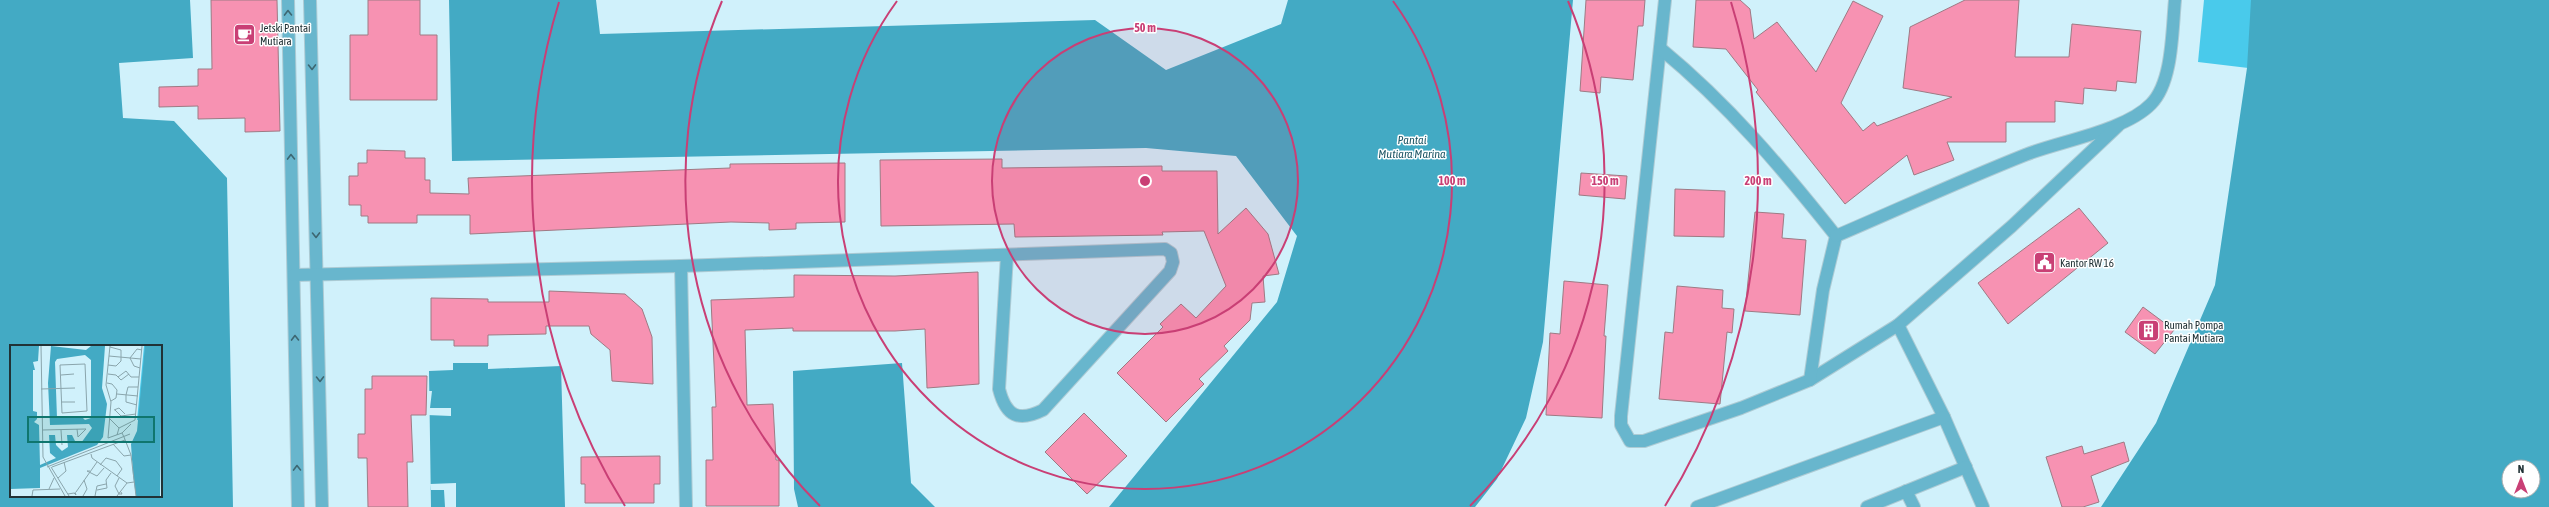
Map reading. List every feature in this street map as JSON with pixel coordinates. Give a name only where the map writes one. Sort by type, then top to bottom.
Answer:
[{"type":"street","points":[[288,0],[298,507]]},
{"type":"street","points":[[310,0],[322,507]]},
{"type":"street","points":[[1665,0],[1621,416],[1621,425],[1630,441],[1644,441],[1741,408],[1810,380],[1898,325],[2012,226],[2120,124],[2151,105],[2161,90],[2167,70],[2175,0]]},
{"type":"street","points":[[1661,49],[1701,82],[1738,118],[1836,236]]},
{"type":"street","points":[[1836,236],[2026,154],[2120,124]]},
{"type":"street","points":[[1810,380],[1823,290],[1836,236]]},
{"type":"street","points":[[294,275],[682,266],[1165,249],[1171,253],[1173,262],[1170,271],[1043,410],[1030,416],[1018,417],[1010,413],[1002,400],[999,389],[1007,255]]},
{"type":"street","points":[[682,266],[686,507]]},
{"type":"street","points":[[1898,325],[1944,417],[1983,507]]},
{"type":"street","points":[[1697,507],[1944,417]]},
{"type":"street","points":[[1867,507],[1966,467]]},
{"type":"street","points":[[1906,491],[1914,507]]},
{"type":"shaded area","points":[[2204,0],[2369,0],[2397,86],[2198,62]]},
{"type":"water","points":[[0,0],[190,0],[193,58],[119,63],[123,118],[174,121],[227,178],[233,507],[0,507]]},
{"type":"water","name":"Pantai Mutiara Marina","points":[[449,0],[596,0],[600,34],[1095,20],[1166,70],[1281,24],[1288,0],[1573,0],[1543,342],[1526,418],[1497,479],[1475,507],[1109,507],[1277,302],[1297,236],[1236,156],[1146,148],[452,161]]},
{"type":"water","points":[[2251,0],[2549,0],[2549,507],[2101,507],[2156,423],[2215,285],[2247,68]]},
{"type":"water","points":[[453,363],[488,363],[488,369],[561,366],[565,507],[431,507],[429,371],[453,370]]},
{"type":"water","points":[[902,363],[911,483],[935,507],[798,507],[794,489],[793,371]]},
{"type":"pier","points":[[427,391],[432,391],[430,408],[451,408],[451,416],[427,415]]},
{"type":"pier","points":[[456,483],[456,507],[445,507],[444,490],[431,490],[430,484]]},
{"type":"building","name":"Jetski Pantai Mutiara","points":[[211,0],[277,0],[280,131],[245,132],[245,118],[198,119],[198,106],[159,107],[159,87],[198,86],[198,69],[212,69]]},
{"type":"building","points":[[368,0],[420,0],[420,35],[437,35],[437,100],[350,100],[350,35],[368,35]]},
{"type":"building","points":[[1586,0],[1645,0],[1643,26],[1638,26],[1633,80],[1601,77],[1600,93],[1580,91]]},
{"type":"building","points":[[1696,0],[1740,0],[1750,9],[1754,39],[1777,22],[1816,72],[1853,1],[1883,16],[1841,103],[1863,131],[1874,122],[1877,126],[1952,97],[1903,88],[1910,27],[1965,0],[2019,0],[2015,57],[2069,57],[2072,24],[2141,31],[2136,83],[2117,81],[2116,91],[2084,88],[2083,104],[2055,101],[2055,122],[2006,122],[2006,142],[1947,142],[1954,160],[1914,175],[1907,155],[1845,204],[1756,92],[1758,90],[1726,49],[1693,47]]},
{"type":"building","points":[[367,150],[405,151],[405,158],[425,158],[425,180],[430,180],[430,193],[469,194],[468,178],[730,168],[730,164],[845,163],[845,222],[796,223],[796,229],[769,230],[769,223],[731,222],[470,234],[470,215],[417,215],[417,223],[368,223],[368,216],[361,216],[361,205],[349,205],[349,176],[358,176],[358,163],[367,163]]},
{"type":"building","points":[[1002,159],[1002,168],[1162,166],[1162,171],[1217,171],[1218,234],[1246,208],[1268,234],[1279,274],[1263,276],[1265,302],[1252,303],[1250,320],[1224,346],[1228,351],[1199,379],[1204,384],[1166,422],[1117,373],[1163,327],[1160,324],[1181,304],[1196,318],[1226,286],[1204,231],[1162,232],[1163,235],[1015,237],[1014,224],[881,226],[880,160]]},
{"type":"building","points":[[1581,173],[1627,176],[1625,199],[1579,195]]},
{"type":"building","points":[[1675,189],[1725,191],[1724,237],[1674,236]]},
{"type":"building","name":"Kantor RW 16","points":[[2079,208],[2108,243],[2008,324],[1978,283]]},
{"type":"building","points":[[1755,212],[1784,214],[1782,238],[1806,240],[1800,315],[1745,311]]},
{"type":"building","points":[[978,272],[979,384],[927,388],[925,329],[895,331],[793,331],[793,328],[745,330],[747,405],[773,404],[776,460],[779,460],[779,506],[706,506],[706,460],[713,460],[712,407],[716,407],[711,300],[794,297],[794,275],[895,276]]},
{"type":"building","points":[[1564,281],[1608,285],[1604,336],[1606,336],[1602,418],[1546,415],[1550,333],[1560,334]]},
{"type":"building","points":[[1677,286],[1723,290],[1722,308],[1734,309],[1732,333],[1727,332],[1720,404],[1659,399],[1665,332],[1673,333]]},
{"type":"building","points":[[549,291],[625,294],[642,309],[652,337],[653,384],[612,381],[610,350],[591,334],[589,326],[546,326],[546,334],[488,335],[488,346],[454,346],[454,340],[431,340],[431,298],[488,299],[488,302],[549,302]]},
{"type":"building","name":"Rumah Pompa Pantai Mutiara","points":[[2143,307],[2174,330],[2155,354],[2125,332]]},
{"type":"building","points":[[372,376],[427,376],[426,415],[411,415],[413,462],[407,462],[408,507],[368,507],[367,458],[358,458],[358,434],[365,434],[365,389],[372,389]]},
{"type":"building","points":[[1084,413],[1127,456],[1087,494],[1045,452]]},
{"type":"building","points":[[2124,442],[2129,461],[2091,476],[2099,502],[2083,507],[2062,507],[2046,457],[2082,446],[2084,454]]},
{"type":"building","points":[[660,456],[660,484],[654,484],[654,503],[585,503],[585,484],[581,484],[581,457]]},
{"type":"place","name":"Jetski Pantai Mutiara","points":[[245,34]]},
{"type":"place","name":"Kantor RW 16","points":[[2044,263]]},
{"type":"place","name":"Rumah Pompa Pantai Mutiara","points":[[2149,331]]}]
